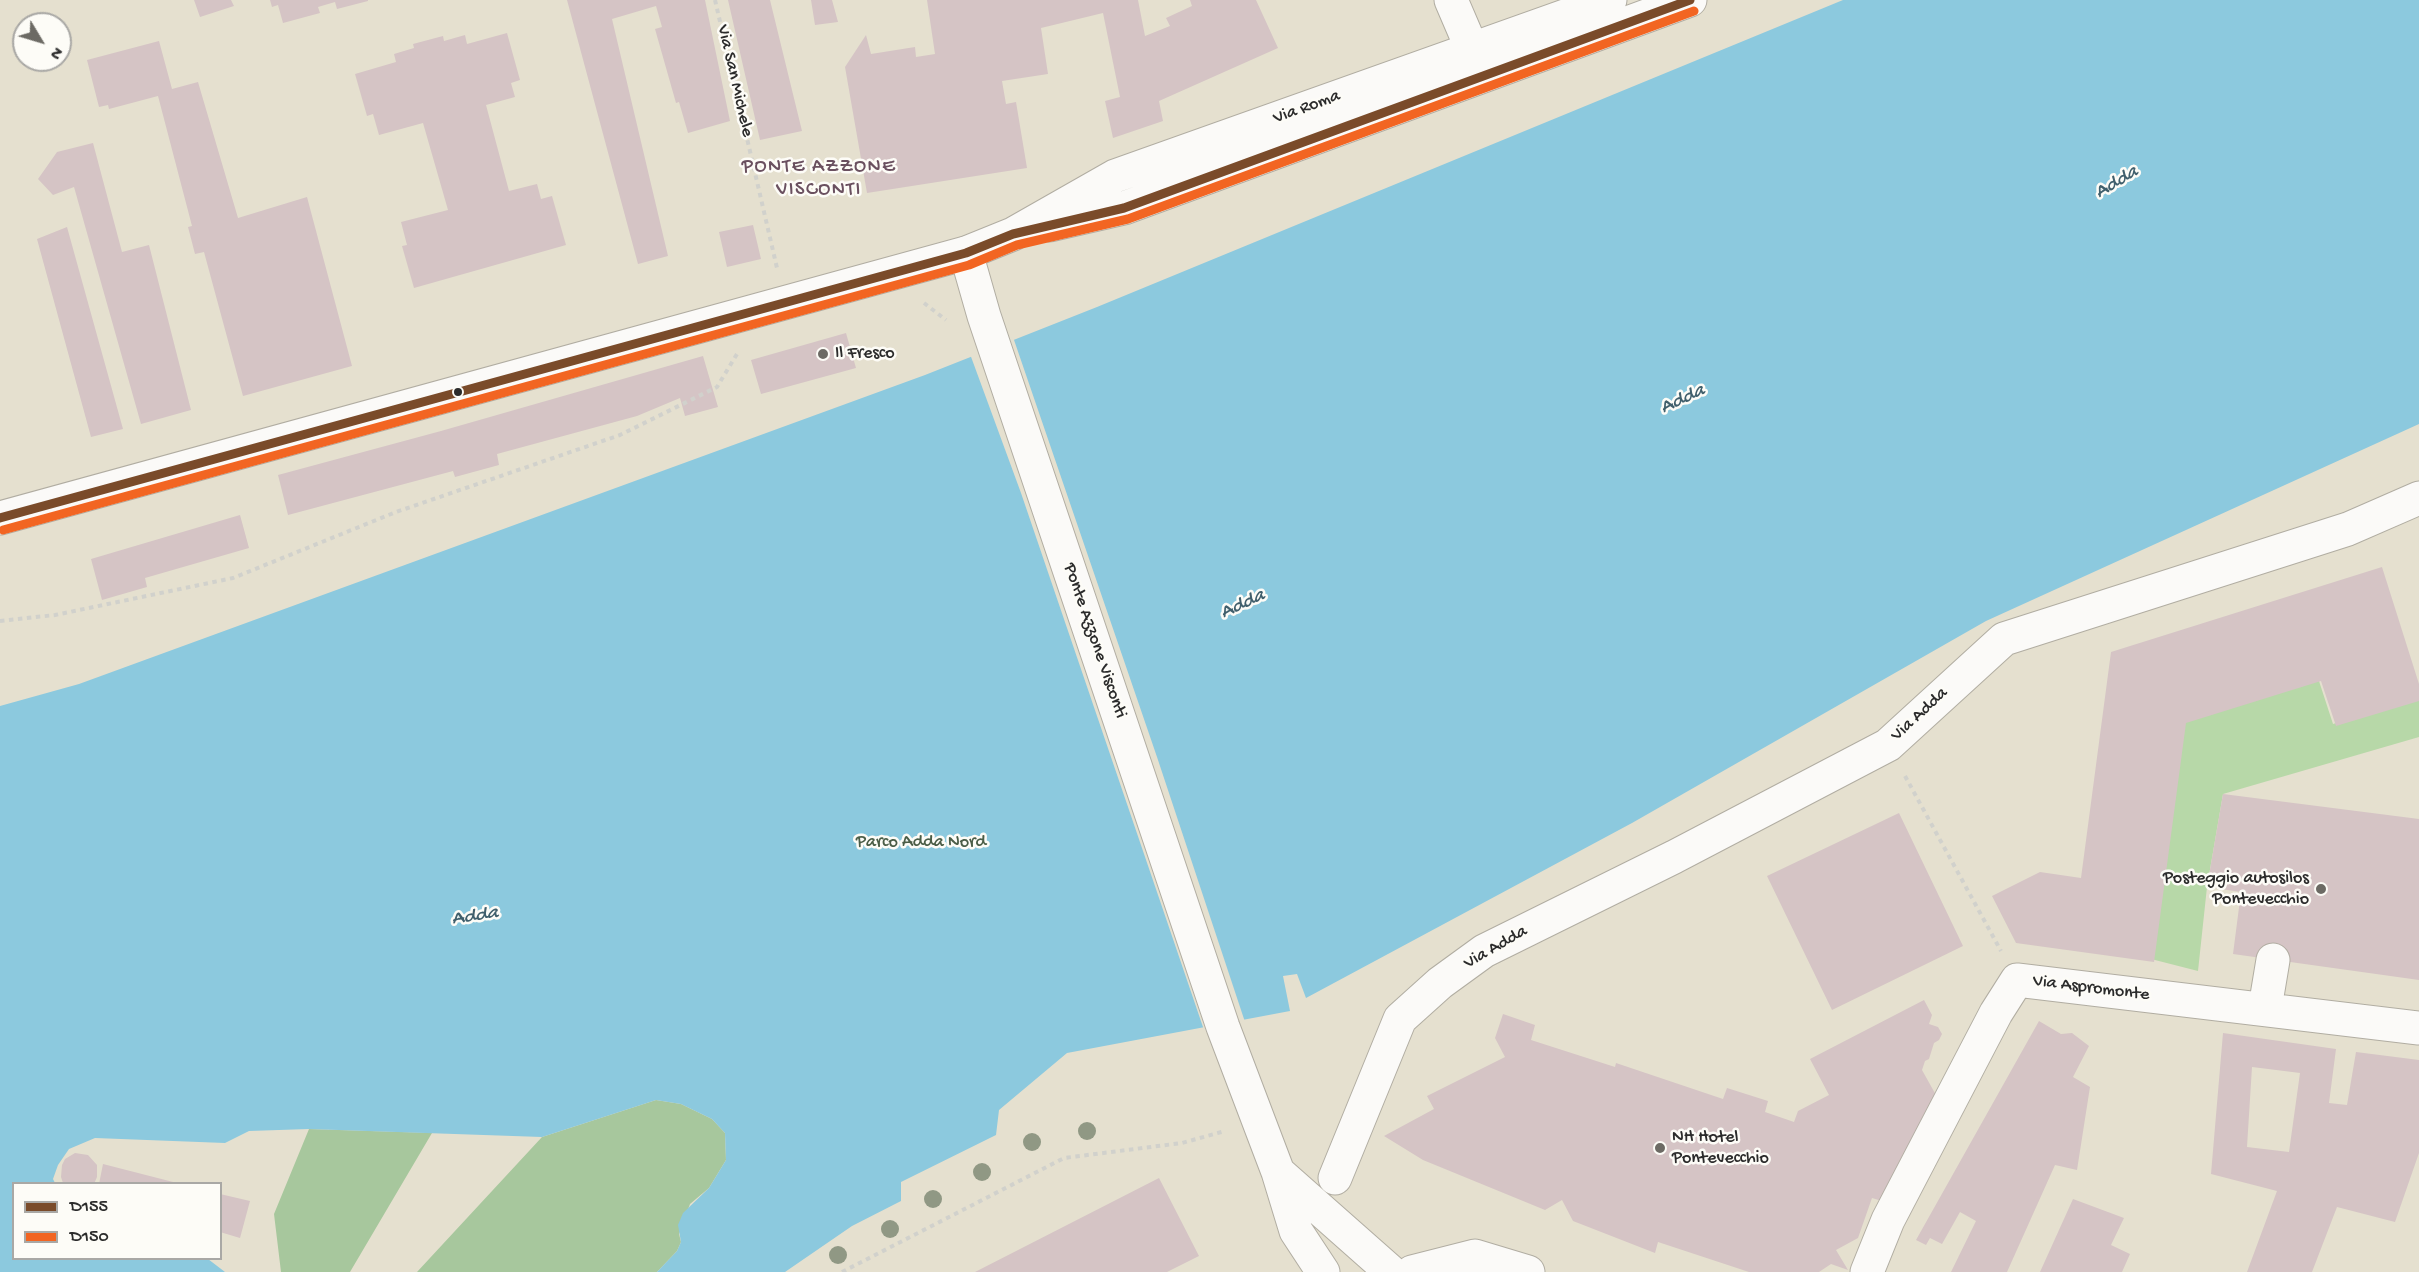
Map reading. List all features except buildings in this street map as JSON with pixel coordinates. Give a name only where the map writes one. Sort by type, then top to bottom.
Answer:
[{"type":"street","points":[[1451,0],[1472,50]]},
{"type":"street","name":"Via Roma","points":[[0,518],[966,254],[1013,234],[1115,176],[1610,0]]},
{"type":"street","name":"Via Roma","points":[[1013,234],[1124,208],[1690,0]]},
{"type":"street","name":"Ponte Azzone Visconti","points":[[966,254],[987,323],[1223,1027],[1278,1172],[1296,1231],[1323,1272]]},
{"type":"street","name":"Via Adda","points":[[1335,1178],[1400,1018],[1440,983],[1484,951],[1674,857],[1888,745],[2004,639],[2348,529],[2419,498]]},
{"type":"street","points":[[2265,1008],[2272,960]]},
{"type":"street","name":"Via Aspromonte","points":[[1867,1272],[1887,1220],[1996,1013],[2017,980],[2419,1028]]},
{"type":"street","points":[[1278,1172],[1393,1272],[1475,1256],[1528,1272]]},
{"type":"path","name":"Via San Michele","points":[[715,0],[786,303]]},
{"type":"path","points":[[915,296],[951,324]]},
{"type":"path","points":[[0,621],[55,615],[233,578],[396,512],[620,435],[717,387],[741,348]]},
{"type":"path","points":[[1888,745],[2017,980]]},
{"type":"path","points":[[842,1272],[1064,1158],[1182,1143],[1227,1131]]},
{"type":"green space","points":[[2318,678],[2333,724],[2419,696],[2419,737],[2223,794],[2207,887],[2198,971],[2151,959],[2183,720]]},
{"type":"green space","points":[[656,1100],[681,1104],[712,1119],[725,1133],[726,1160],[709,1188],[690,1204],[679,1234],[681,1242],[677,1251],[657,1272],[417,1272],[542,1137]]},
{"type":"green space","points":[[309,1129],[432,1133],[350,1272],[281,1272],[274,1214]]},
{"type":"water","name":"Parco Adda Nord","points":[[1843,0],[2419,0],[2419,424],[1986,621],[1632,823],[1306,998],[1297,974],[1283,976],[1290,1011],[1067,1053],[999,1110],[996,1135],[901,1182],[901,1201],[852,1226],[785,1272],[657,1272],[677,1251],[681,1242],[678,1225],[683,1213],[709,1188],[726,1160],[725,1133],[712,1119],[681,1104],[656,1100],[542,1137],[309,1129],[249,1131],[225,1143],[95,1138],[69,1149],[58,1165],[53,1179],[54,1182],[12,1182],[12,1260],[209,1260],[225,1272],[0,1272],[0,706],[79,684],[925,375],[1097,307]]},
{"type":"pier","points":[[1013,337],[1245,1022],[1204,1030],[1021,493],[970,354]]},
{"type":"transit line","name":"D155","points":[[0,518],[966,253],[1013,234],[1124,208],[1690,0]]},
{"type":"transit line","name":"D150","points":[[3,530],[969,265],[1017,245],[1128,219],[1694,11]]},
{"type":"place","name":"Il Fresco","points":[[823,354]]},
{"type":"place","name":"Posteggio autosilos Pontevecchio","points":[[2321,889]]},
{"type":"place","name":"NH Hotel Pontevecchio","points":[[1660,1148]]},
{"type":"district","name":"PONTE AZZONE VISCONTI","points":[[819,180]]},
{"type":"water label","name":"Adda","points":[[2117,183]]},
{"type":"water label","name":"Adda","points":[[1683,400]]},
{"type":"water label","name":"Adda","points":[[1243,605]]},
{"type":"water label","name":"Adda","points":[[475,917]]}]
